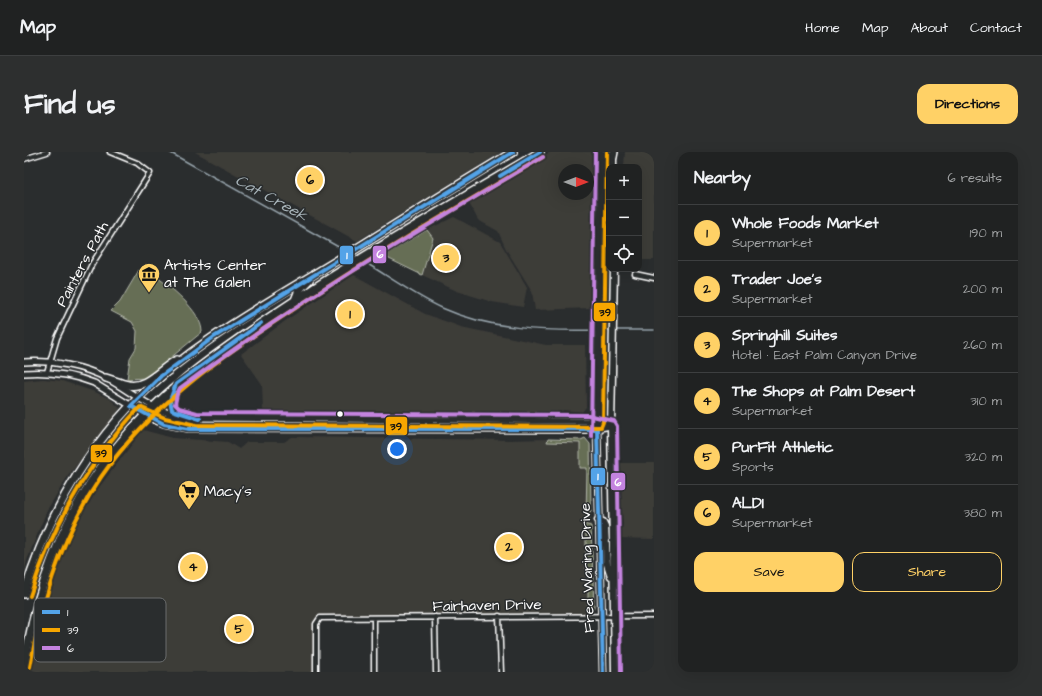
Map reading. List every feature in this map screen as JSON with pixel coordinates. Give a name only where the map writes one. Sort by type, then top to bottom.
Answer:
[{"type":"main road","points":[[24,594],[33,565],[60,503],[102,439],[131,406],[161,376],[188,355],[260,307],[513,152]]},
{"type":"main road","points":[[39,598],[60,540],[74,511],[92,480],[113,451],[144,415],[176,384],[203,363],[331,276],[540,152]]},
{"type":"main road","points":[[601,154],[606,170]]},
{"type":"main road","name":"Fred Waring Drive","points":[[601,154],[597,430],[602,672]]},
{"type":"main road","points":[[600,200],[605,206],[606,210],[607,236]]},
{"type":"main road","points":[[295,300],[299,290],[318,272]]},
{"type":"main road","name":"Fred Waring Drive","points":[[614,272],[611,426],[615,672]]},
{"type":"main road","points":[[106,378],[128,385],[142,384],[166,366],[188,355]]},
{"type":"main road","points":[[176,384],[169,400],[169,406],[172,410],[196,419]]},
{"type":"main road","points":[[598,520],[603,522],[605,526],[607,564],[613,581]]},
{"type":"main road","points":[[24,666],[34,619]]},
{"type":"street","points":[[24,159],[47,152]]},
{"type":"street","name":"Painters Path","points":[[47,372],[58,338],[92,264],[150,173],[137,163],[110,152]]},
{"type":"street","points":[[635,274],[654,278]]},
{"type":"street","points":[[24,362],[49,363],[78,368],[106,378],[152,407],[178,416],[196,419],[597,422],[611,426]]},
{"type":"street","points":[[24,373],[47,372],[70,375],[94,383],[144,415],[164,424],[201,429],[597,430],[611,426]]},
{"type":"street","points":[[499,616],[501,672]]},
{"type":"street","name":"Fairhaven Drive","points":[[316,672],[316,624],[320,618],[654,616]]},
{"type":"street","points":[[435,617],[436,672]]},
{"type":"street","points":[[374,618],[374,672]]},
{"type":"shaded area","points":[[195,152],[501,152],[357,241]]},
{"type":"shaded area","points":[[550,152],[594,152],[594,164],[558,164],[558,200],[593,200],[591,308],[535,310],[532,291],[506,249],[498,231],[478,220],[469,203]]},
{"type":"shaded area","points":[[625,152],[654,152],[654,260],[642,260],[642,164],[624,164]]},
{"type":"shaded area","points":[[454,217],[500,242],[527,287],[523,307],[492,302],[457,291],[422,275],[433,238],[427,230]]},
{"type":"shaded area","points":[[354,275],[425,314],[461,327],[546,345],[585,345],[586,407],[582,412],[564,410],[554,413],[534,414],[519,411],[344,412],[263,410],[262,384],[241,354],[288,319]]},
{"type":"shaded area","points":[[43,379],[62,381],[95,392],[110,399],[120,408],[68,476],[47,510],[27,560],[24,574],[24,381]]},
{"type":"shaded area","points":[[143,430],[173,438],[228,442],[239,449],[247,442],[284,442],[292,437],[510,440],[585,438],[592,446],[591,525],[595,606],[588,615],[317,618],[317,672],[30,672],[34,646],[34,662],[166,662],[166,598],[46,598],[52,579],[75,526],[100,486]]},
{"type":"shaded area","points":[[619,463],[654,463],[654,539],[620,538],[623,525]]},
{"type":"green space","points":[[427,230],[433,238],[422,275],[383,256]]},
{"type":"green space","points":[[139,270],[151,277],[153,274],[183,299],[201,324],[202,332],[146,378],[127,379],[130,358],[136,348],[137,331],[132,322],[111,311],[120,302]]},
{"type":"green space","points":[[585,438],[590,444],[591,511],[586,515],[587,468],[580,468],[580,443],[547,442],[548,439],[581,440]]},
{"type":"green space","points":[[583,524],[591,526],[594,607],[591,613],[588,611],[586,527],[583,527]]},
{"type":"waterway","name":"Cat Creek","points":[[169,152],[342,249]]},
{"type":"waterway","name":"Cat Creek","points":[[366,263],[432,303],[480,321],[518,328],[597,330]]},
{"type":"waterway","name":"Cat Creek","points":[[601,330],[611,330]]},
{"type":"waterway","name":"Cat Creek","points":[[615,330],[654,330]]},
{"type":"transit line","name":"1","points":[[513,152],[214,337],[161,376],[131,406],[164,424],[189,429],[597,429],[603,672]]},
{"type":"transit line","name":"1","points":[[500,176],[540,152]]},
{"type":"transit line","name":"6","points":[[591,436],[595,152]]},
{"type":"transit line","name":"39","points":[[30,596],[39,569],[61,519],[74,495],[104,450],[140,407],[165,418],[196,425],[601,427],[603,422],[607,152]]},
{"type":"transit line","name":"39","points":[[46,598],[55,568],[65,544],[87,499],[120,451],[164,405],[213,365],[264,328],[384,251],[543,157]]},
{"type":"transit line","name":"6","points":[[543,157],[404,239],[268,326],[180,388],[175,404],[179,408],[197,413],[588,415],[614,421],[617,426],[621,672]]},
{"type":"transit line","name":"1","points":[[200,419],[172,410],[170,400],[176,384],[261,323]]},
{"type":"transit line","name":"39","points":[[30,667],[34,647]]},
{"type":"place","name":"ALDI","points":[[310,180]]},
{"type":"place","name":"Springhill Suites","points":[[446,258]]},
{"type":"place","name":"Artists Center at The Galen","points":[[149,294]]},
{"type":"place","name":"Whole Foods Market","points":[[350,314]]},
{"type":"place","name":"Macy's","points":[[189,510]]},
{"type":"place","name":"Trader Joe's","points":[[509,547]]},
{"type":"place","name":"The Shops at Palm Desert","points":[[193,567]]},
{"type":"place","name":"PurFit Athletic","points":[[239,629]]}]
